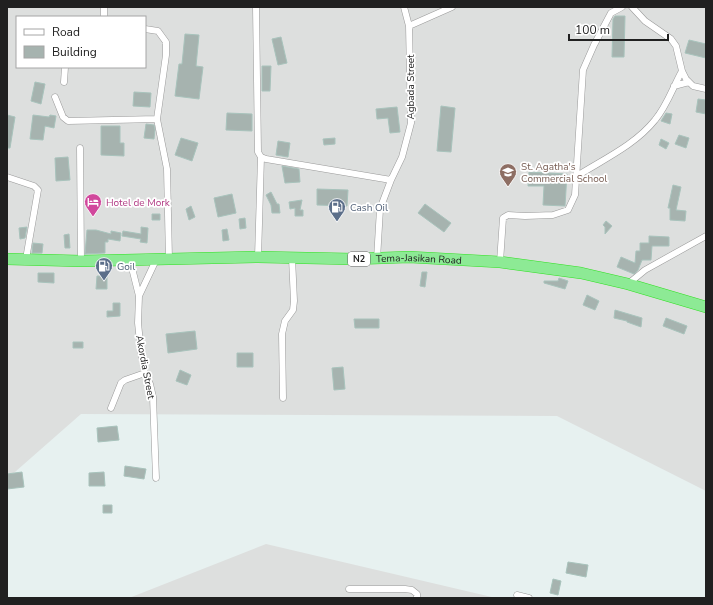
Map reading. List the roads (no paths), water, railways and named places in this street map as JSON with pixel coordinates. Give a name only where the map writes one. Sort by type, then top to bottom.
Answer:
[{"type":"highway","name":"Tema-Jasikan Road","points":[[7,259],[81,261],[258,257],[409,257],[500,262],[581,273],[628,284],[706,307]]},
{"type":"street","points":[[256,7],[258,152],[261,157],[258,257]]},
{"type":"street","name":"Agbada Street","points":[[377,258],[380,209],[402,157],[411,123],[409,26],[404,7]]},
{"type":"street","points":[[409,26],[452,7]]},
{"type":"street","points":[[500,262],[503,218],[508,215],[553,215],[568,210],[575,195],[583,70],[611,13],[622,7]]},
{"type":"street","points":[[632,7],[645,21],[671,39],[676,46],[682,71],[689,82],[693,86],[706,89]]},
{"type":"street","points":[[146,29],[158,31],[166,42],[166,55],[157,119],[167,169],[169,259]]},
{"type":"street","points":[[64,82],[65,68]]},
{"type":"street","points":[[577,176],[639,137],[656,119],[682,71]]},
{"type":"street","points":[[674,86],[689,82]]},
{"type":"street","points":[[56,97],[63,118],[68,121],[157,119]]},
{"type":"street","points":[[80,148],[81,261]]},
{"type":"street","points":[[261,157],[391,180]]},
{"type":"street","points":[[7,177],[34,186],[38,190],[26,259]]},
{"type":"street","points":[[628,284],[645,270],[706,236]]},
{"type":"street","points":[[283,398],[282,334],[285,322],[293,306],[292,258]]},
{"type":"street","points":[[130,260],[139,296]]},
{"type":"street","name":"Akordia Street","points":[[156,260],[139,296],[139,330],[141,352],[145,373],[150,384],[153,398],[156,478]]},
{"type":"street","points":[[111,408],[121,383],[145,373]]},
{"type":"street","points":[[348,589],[405,589],[412,590],[417,594],[417,598]]},
{"type":"street","points":[[517,595],[529,598]]},
{"type":"place","name":"St. Agatha's Commercial School","points":[[508,187]]},
{"type":"place","name":"Hotel de Mork","points":[[93,217]]},
{"type":"place","name":"Cash Oil","points":[[337,222]]},
{"type":"place","name":"Goil","points":[[104,281]]}]
